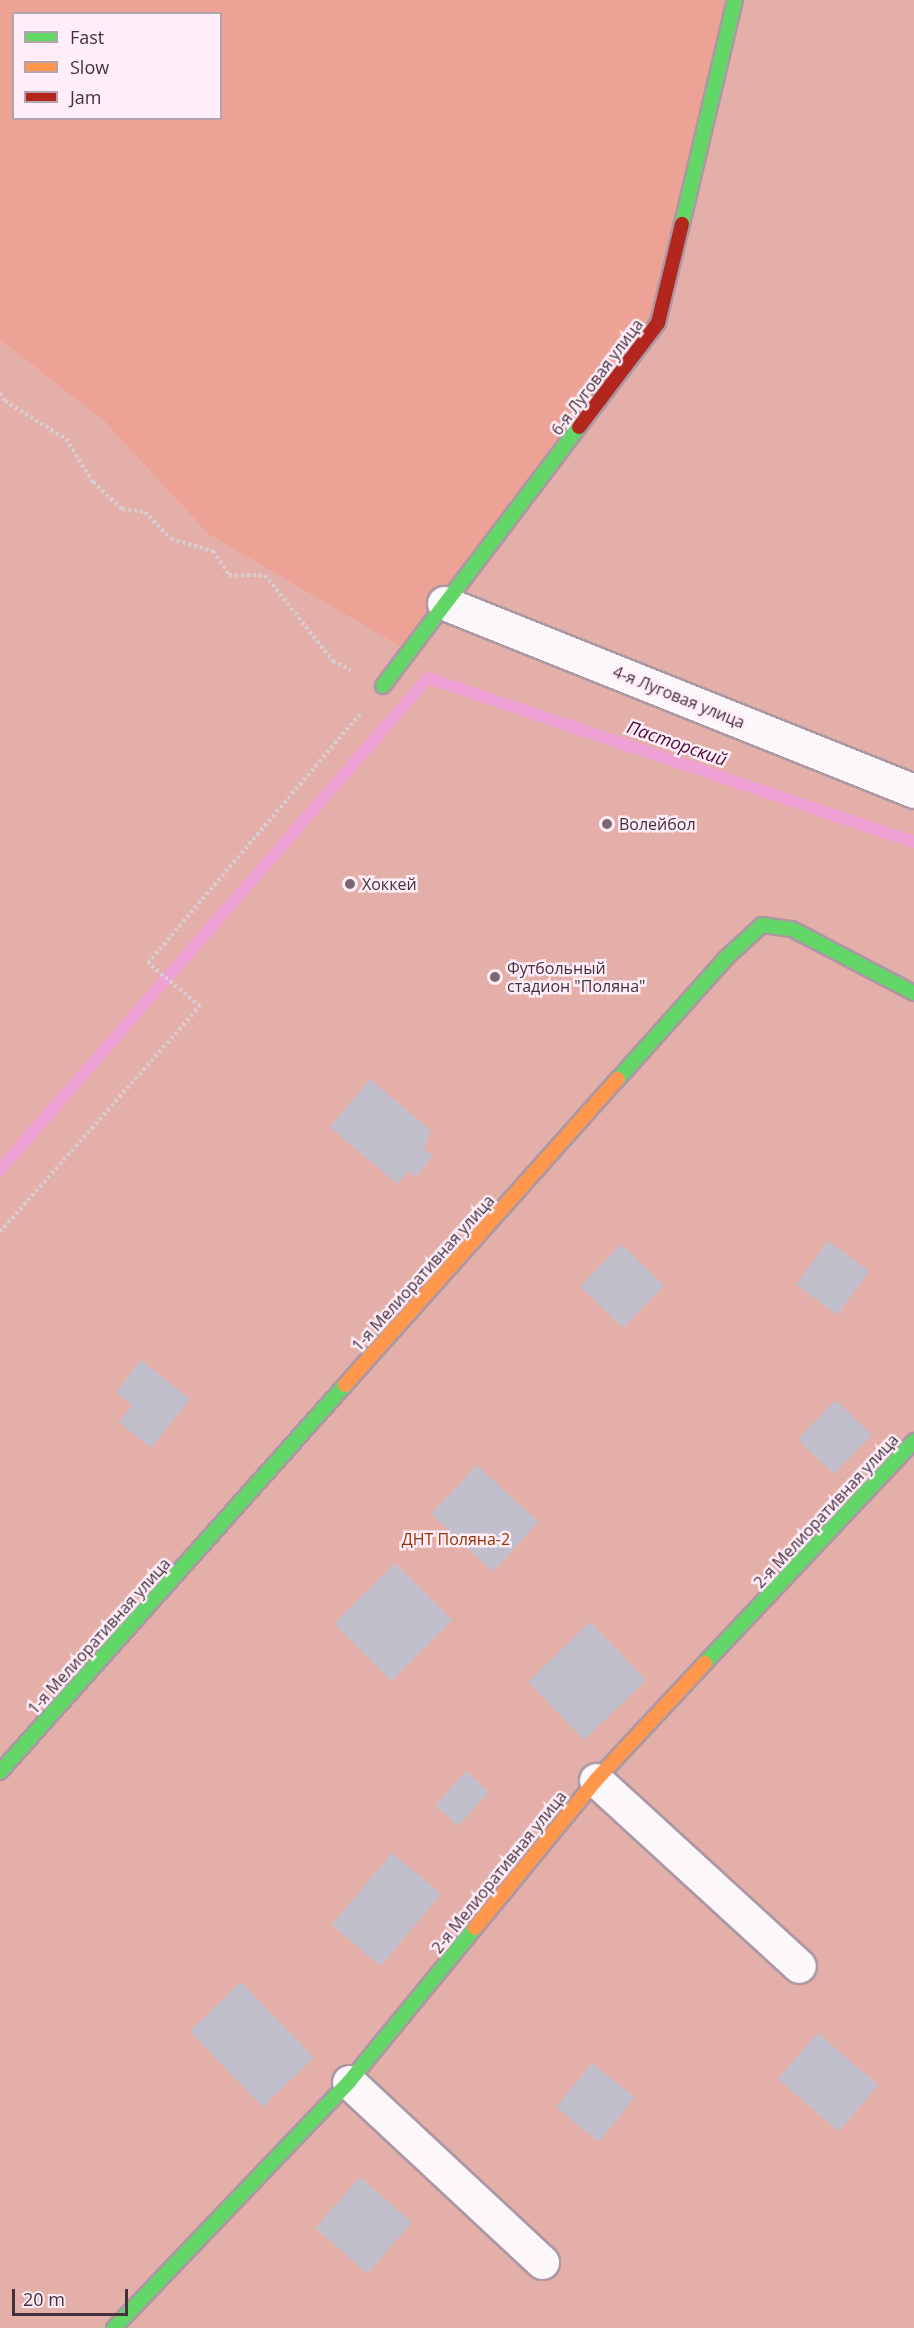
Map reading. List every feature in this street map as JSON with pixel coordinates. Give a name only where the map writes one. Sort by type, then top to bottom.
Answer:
[{"type":"street","name":"6-я Луговая улица","points":[[382,686],[658,323],[735,0]]},
{"type":"street","name":"4-я Луговая улица","points":[[444,603],[914,791]]},
{"type":"street","name":"1-я Мелиоративная улица","points":[[0,1772],[718,967],[762,925],[792,929],[914,993]]},
{"type":"street","name":"2-я Мелиоративная улица","points":[[114,2328],[349,2082],[596,1780],[914,1441]]},
{"type":"street","points":[[596,1780],[799,1966]]},
{"type":"street","points":[[349,2082],[542,2262]]},
{"type":"path","points":[[0,393],[6,401],[66,439],[93,482],[122,509],[145,512],[171,539],[213,551],[229,574],[265,575],[333,661],[382,686],[148,963],[200,1006],[0,1232]]},
{"type":"green space","name":"ДНТ Поляна-2","points":[[735,0],[914,0],[914,2328],[0,2328],[0,340],[104,421],[207,533]]},
{"type":"shaded area","points":[[0,0],[735,0],[658,323],[410,652],[207,533],[104,421],[0,340]]},
{"type":"building","points":[[370,1079],[431,1131],[424,1149],[433,1156],[416,1177],[409,1171],[397,1184],[330,1127]]},
{"type":"building","points":[[828,1241],[869,1271],[838,1315],[796,1285]]},
{"type":"building","points":[[621,1244],[664,1286],[623,1328],[580,1286]]},
{"type":"building","points":[[141,1360],[190,1399],[151,1448],[119,1422],[132,1405],[116,1392]]},
{"type":"building","points":[[836,1400],[872,1435],[834,1474],[798,1440]]},
{"type":"building","points":[[477,1465],[538,1522],[493,1571],[431,1514]]},
{"type":"building","points":[[395,1563],[452,1620],[391,1681],[334,1624]]},
{"type":"building","points":[[590,1622],[646,1680],[584,1740],[528,1682]]},
{"type":"building","points":[[466,1771],[489,1792],[458,1826],[435,1805]]},
{"type":"building","points":[[392,1853],[441,1894],[381,1966],[332,1925]]},
{"type":"building","points":[[241,1982],[314,2058],[263,2107],[190,2031]]},
{"type":"building","points":[[818,2033],[878,2085],[838,2132],[778,2079]]},
{"type":"building","points":[[592,2063],[635,2098],[599,2142],[556,2107]]},
{"type":"building","points":[[360,2177],[412,2222],[367,2274],[315,2228]]},
{"type":"waterway","name":"Пасторский","points":[[0,1170],[428,678],[914,842]]},
{"type":"traffic: fast","points":[[682,224],[735,0]]},
{"type":"traffic: fast","points":[[383,686],[579,427]]},
{"type":"traffic: fast","points":[[618,1079],[726,958],[762,925],[792,929],[914,993]]},
{"type":"traffic: fast","points":[[0,1772],[345,1385]]},
{"type":"traffic: fast","points":[[705,1663],[914,1441]]},
{"type":"traffic: fast","points":[[114,2328],[349,2082],[475,1928]]},
{"type":"traffic: slow","points":[[345,1385],[618,1079]]},
{"type":"traffic: slow","points":[[475,1928],[596,1780],[705,1663]]},
{"type":"traffic: jam","points":[[579,427],[658,323],[682,224]]},
{"type":"place","name":"Волейбол","points":[[607,824]]},
{"type":"place","name":"Хоккей","points":[[350,884]]},
{"type":"place","name":"Футбольный стадион \"Поляна\"","points":[[495,977]]}]
